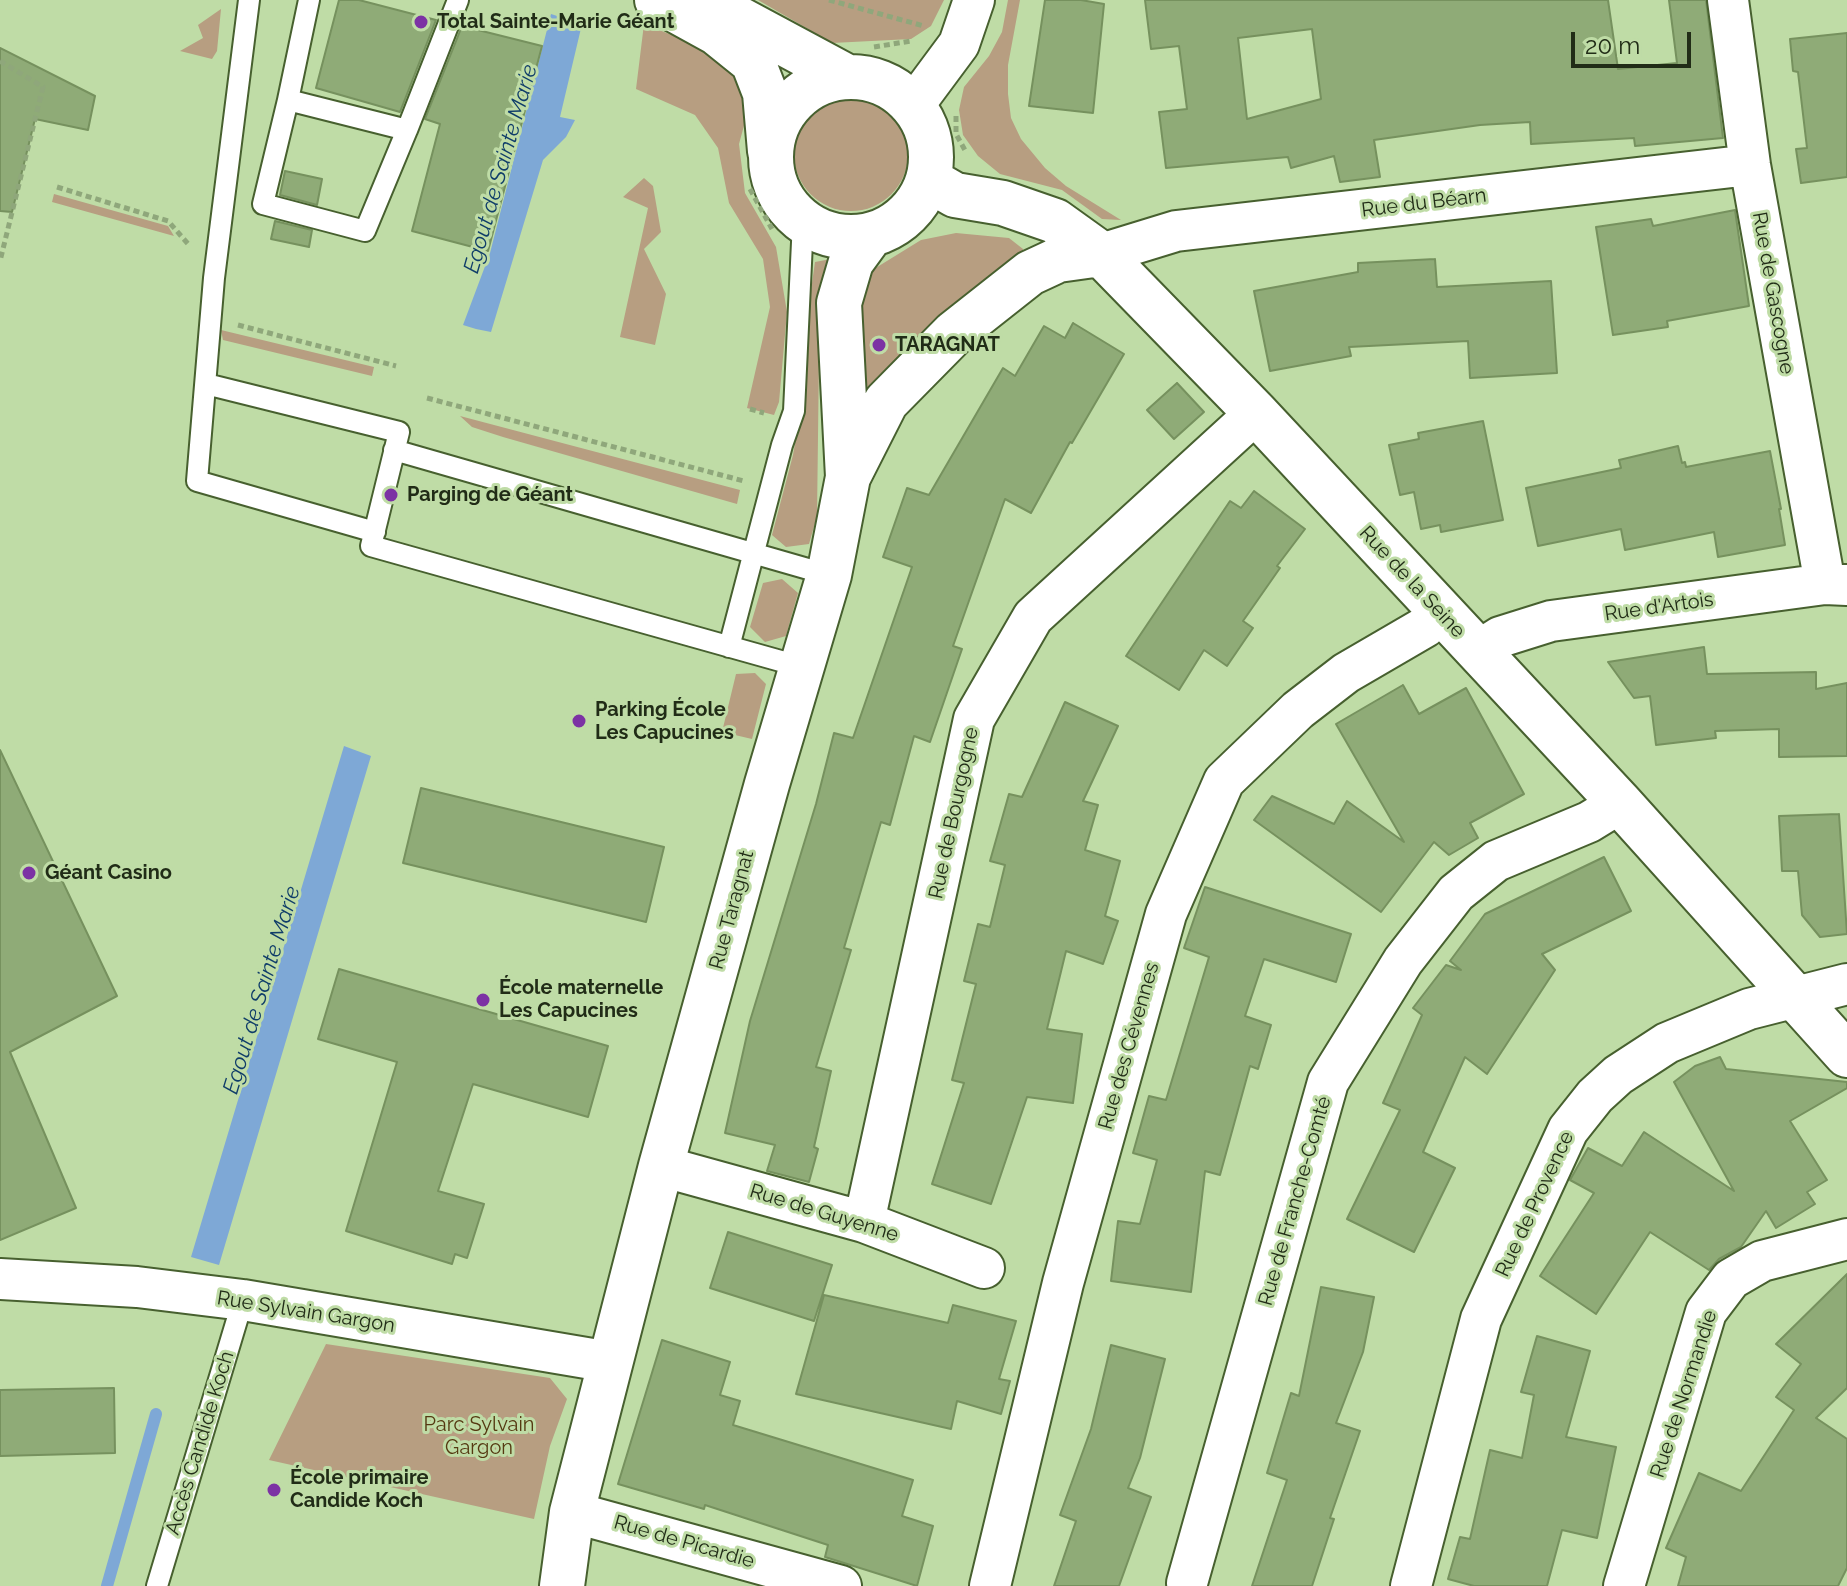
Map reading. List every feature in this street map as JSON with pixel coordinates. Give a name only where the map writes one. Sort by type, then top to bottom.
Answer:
[{"type":"street","points":[[657,0],[717,33],[753,62],[765,93],[760,174]]},
{"type":"street","points":[[698,0],[854,61],[872,80],[935,108]]},
{"type":"street","points":[[760,174],[776,185],[787,205],[789,228],[847,238],[870,236],[890,228],[907,216],[929,180],[931,154],[926,129],[974,0]]},
{"type":"street","name":"Rue de Gascogne","points":[[1728,0],[1750,165],[1836,584]]},
{"type":"street","points":[[760,174],[784,114],[800,96],[854,61]]},
{"type":"street","name":"Rue du Béarn","points":[[1101,254],[1176,231],[1750,165]]},
{"type":"street","name":"Rue de la Seine","points":[[929,180],[955,195],[1003,203],[1055,221],[1101,254],[1256,413],[1620,803],[1847,1055]]},
{"type":"street","name":"Rue Taragnat","points":[[562,1586],[572,1512],[661,1166],[767,784],[829,575],[848,477],[839,303],[851,262],[870,236]]},
{"type":"street","points":[[848,477],[886,402],[954,333],[1030,273],[1058,260],[1101,254]]},
{"type":"street","name":"Rue de Bourgogne","points":[[864,1222],[974,719],[1033,617],[1256,413]]},
{"type":"street","name":"Rue d'Artois","points":[[1478,651],[1500,637],[1551,621],[1836,584]]},
{"type":"street","name":"Rue des Cévennes","points":[[990,1586],[1063,1283],[1166,914],[1224,781],[1298,710],[1346,673],[1410,638],[1440,612]]},
{"type":"street","name":"Rue de Franche-Comté","points":[[1187,1583],[1328,1082],[1403,961],[1456,893],[1496,861],[1589,822],[1620,803]]},
{"type":"street","name":"Rue de Provence","points":[[1411,1586],[1481,1319],[1568,1130],[1595,1096],[1618,1075],[1667,1043],[1749,1009],[1847,984]]},
{"type":"street","name":"Rue de Guyenne","points":[[661,1166],[864,1222],[984,1268]]},
{"type":"street","name":"Rue de Normandie","points":[[1624,1586],[1706,1312],[1731,1279],[1762,1261],[1847,1239]]},
{"type":"street","name":"Rue Sylvain Gargon","points":[[0,1279],[137,1287],[233,1299],[610,1362]]},
{"type":"street","name":"Rue de Picardie","points":[[572,1512],[841,1586]]},
{"type":"lane","points":[[249,0],[215,268],[197,481],[373,539],[802,667]]},
{"type":"lane","points":[[309,0],[263,204],[365,231],[458,0]]},
{"type":"lane","points":[[288,100],[407,130]]},
{"type":"lane","points":[[729,647],[782,445],[794,411],[789,228]]},
{"type":"lane","points":[[206,384],[399,432],[373,539]]},
{"type":"lane","points":[[394,450],[829,575]]},
{"type":"lane","name":"Accès Candide Koch","points":[[157,1586],[233,1299]]},
{"type":"path","points":[[829,0],[937,30]]},
{"type":"path","points":[[854,61],[874,47],[924,39]]},
{"type":"path","points":[[0,61],[43,87],[0,261]]},
{"type":"path","points":[[935,108],[956,134],[968,156]]},
{"type":"path","points":[[760,174],[789,228]]},
{"type":"path","points":[[57,187],[168,221],[191,247]]},
{"type":"path","points":[[227,323],[396,366]]},
{"type":"path","points":[[427,398],[745,482]]},
{"type":"path","points":[[750,409],[774,415]]},
{"type":"green space","points":[[758,0],[944,0],[931,26],[911,39],[832,43]]},
{"type":"green space","points":[[1008,0],[1020,0],[1008,65],[1008,94],[1011,118],[1021,139],[1045,168],[1066,186],[1121,220],[1102,219],[1062,190],[1000,174],[978,156],[963,135],[959,110],[964,87],[989,56],[1002,32]]},
{"type":"green space","points":[[221,9],[217,51],[212,59],[180,51],[203,38],[198,25]]},
{"type":"green space","points":[[644,24],[732,59],[751,100],[739,144],[745,193],[776,247],[787,312],[779,402],[774,415],[747,408],[770,307],[763,259],[729,203],[718,148],[695,115],[636,89]]},
{"type":"green space","points":[[851,97],[873,101],[891,114],[904,132],[908,154],[904,176],[891,194],[873,207],[851,211],[829,207],[811,194],[798,176],[794,154],[798,132],[811,114],[829,101]]},
{"type":"green space","points":[[644,178],[653,186],[661,232],[644,249],[666,294],[655,345],[620,337],[648,208],[623,197]]},
{"type":"green space","points":[[54,194],[168,226],[174,236],[52,202]]},
{"type":"green space","points":[[956,233],[1009,238],[1023,249],[1024,268],[855,438],[861,277],[921,240]]},
{"type":"green space","points":[[831,259],[824,290],[819,357],[817,516],[809,544],[786,547],[772,535],[793,455],[807,374],[809,304],[815,262]]},
{"type":"green space","points":[[221,330],[374,367],[372,376],[223,340]]},
{"type":"green space","points":[[460,416],[740,490],[737,504],[503,437],[472,427]]},
{"type":"green space","points":[[782,579],[798,593],[786,636],[765,642],[750,627],[763,583]]},
{"type":"green space","points":[[755,673],[766,684],[752,739],[722,732],[736,674]]},
{"type":"green space","name":"Parc Sylvain Gargon","points":[[326,1344],[550,1378],[567,1399],[550,1446],[534,1519],[269,1460]]},
{"type":"water","points":[[551,14],[582,24],[560,117],[575,120],[566,137],[543,160],[491,332],[476,329],[463,325],[490,253]]},
{"type":"water","points":[[344,746],[371,756],[219,1265],[191,1257]]},
{"type":"building","points":[[339,0],[359,0],[436,20],[400,112],[316,88]]},
{"type":"building","points":[[1045,0],[1081,0],[1104,4],[1093,113],[1029,106]]},
{"type":"building","points":[[1145,0],[1608,0],[1618,69],[1677,63],[1669,0],[1706,0],[1723,138],[1635,146],[1634,138],[1531,144],[1530,122],[1480,125],[1374,140],[1380,177],[1340,182],[1334,156],[1291,168],[1288,157],[1166,168],[1159,112],[1187,109],[1179,46],[1151,49]],"holes":[[[1312,29],[1321,99],[1247,119],[1238,38]]]},
{"type":"building","points":[[462,26],[542,46],[488,251],[412,231],[440,124],[425,119]]},
{"type":"building","points":[[1847,33],[1847,177],[1801,183],[1796,149],[1807,148],[1798,72],[1793,71],[1790,39]]},
{"type":"building","points":[[0,48],[95,96],[88,130],[35,119],[12,212],[0,211]]},
{"type":"building","points":[[285,171],[322,179],[317,205],[280,195]]},
{"type":"building","points":[[1735,210],[1749,306],[1667,321],[1668,327],[1613,335],[1596,227],[1651,219],[1653,226]]},
{"type":"building","points":[[275,221],[312,230],[309,247],[271,239]]},
{"type":"building","points":[[1435,259],[1437,287],[1551,281],[1557,373],[1470,378],[1468,341],[1349,347],[1351,356],[1270,371],[1254,291],[1358,272],[1358,263]]},
{"type":"building","points":[[1073,323],[1124,354],[1031,513],[1005,499],[953,646],[962,649],[930,742],[914,736],[890,825],[881,822],[844,948],[851,950],[816,1067],[831,1071],[814,1147],[818,1149],[809,1182],[767,1171],[775,1145],[725,1133],[750,1021],[816,804],[834,733],[853,738],[912,567],[883,557],[907,488],[929,495],[1003,368],[1015,376],[1044,326],[1065,338]]},
{"type":"building","points":[[1177,383],[1204,412],[1174,439],[1147,410]]},
{"type":"building","points":[[1483,421],[1503,520],[1441,532],[1440,525],[1421,529],[1414,492],[1400,495],[1389,445],[1419,439],[1418,433]]},
{"type":"building","points":[[1678,446],[1686,467],[1770,451],[1785,545],[1718,557],[1714,532],[1625,550],[1621,529],[1538,546],[1526,488],[1621,468],[1619,460]]},
{"type":"building","points":[[1254,491],[1305,529],[1277,566],[1280,568],[1243,621],[1253,628],[1227,666],[1204,650],[1179,690],[1126,656],[1230,501],[1241,508]]},
{"type":"building","points":[[1704,647],[1707,674],[1816,672],[1816,689],[1847,683],[1847,756],[1779,757],[1779,729],[1715,731],[1716,738],[1656,745],[1650,696],[1634,698],[1608,662]]},
{"type":"building","points":[[1403,685],[1419,714],[1466,688],[1524,794],[1470,823],[1478,838],[1449,855],[1434,842],[1381,912],[1254,820],[1272,796],[1334,824],[1347,801],[1404,842],[1336,724]]},
{"type":"building","points":[[1065,702],[1118,726],[1083,801],[1098,805],[1085,850],[1120,861],[1105,916],[1118,921],[1103,964],[1066,951],[1047,1029],[1082,1034],[1073,1103],[1027,1097],[991,1204],[932,1184],[964,1083],[952,1080],[976,984],[964,981],[978,924],[990,927],[1005,865],[990,861],[1009,794],[1022,797]]},
{"type":"building","name":"Géant Casino","points":[[0,750],[117,996],[10,1052],[76,1208],[0,1240]]},
{"type":"building","points":[[421,788],[664,847],[646,922],[403,863]]},
{"type":"building","points":[[1839,814],[1847,934],[1820,937],[1802,915],[1798,871],[1782,871],[1779,816]]},
{"type":"building","points":[[1604,857],[1631,911],[1542,954],[1555,970],[1487,1074],[1465,1057],[1423,1152],[1455,1168],[1414,1252],[1347,1219],[1400,1110],[1383,1103],[1422,1015],[1413,1008],[1446,965],[1461,970],[1450,961],[1485,914]]},
{"type":"building","points":[[1205,887],[1351,934],[1336,982],[1264,959],[1245,1016],[1271,1025],[1258,1069],[1250,1066],[1220,1175],[1205,1171],[1191,1292],[1111,1281],[1118,1221],[1140,1224],[1157,1160],[1133,1153],[1149,1096],[1166,1100],[1209,957],[1184,948]]},
{"type":"building","points":[[339,969],[608,1046],[588,1117],[473,1084],[438,1191],[484,1204],[467,1258],[455,1254],[452,1264],[346,1231],[397,1062],[318,1039]]},
{"type":"building","points":[[1720,1057],[1726,1069],[1847,1082],[1847,1088],[1790,1121],[1827,1180],[1807,1192],[1815,1204],[1776,1228],[1766,1211],[1741,1247],[1719,1259],[1709,1270],[1650,1232],[1596,1314],[1540,1276],[1594,1193],[1570,1180],[1588,1148],[1622,1166],[1644,1132],[1734,1191],[1674,1082],[1695,1066]]},
{"type":"building","points":[[728,1232],[832,1265],[814,1321],[710,1288]]},
{"type":"building","points":[[1847,1274],[1847,1388],[1816,1418],[1847,1439],[1847,1568],[1838,1586],[1678,1586],[1686,1557],[1666,1548],[1699,1473],[1741,1491],[1794,1410],[1776,1397],[1801,1364],[1776,1344]]},
{"type":"building","points":[[1321,1287],[1374,1297],[1363,1352],[1336,1423],[1360,1431],[1330,1518],[1334,1519],[1312,1586],[1252,1586],[1287,1480],[1267,1473],[1291,1393],[1299,1396]]},
{"type":"building","points":[[824,1295],[948,1323],[953,1305],[1016,1321],[999,1379],[1010,1381],[1001,1414],[957,1401],[951,1429],[796,1394]]},
{"type":"building","points":[[1537,1336],[1590,1351],[1566,1437],[1616,1447],[1597,1538],[1562,1530],[1547,1586],[1474,1586],[1448,1579],[1460,1537],[1470,1539],[1490,1450],[1522,1458],[1534,1395],[1521,1392]]},
{"type":"building","points":[[662,1340],[730,1362],[720,1395],[740,1401],[733,1425],[913,1480],[902,1516],[933,1526],[917,1586],[825,1557],[828,1545],[705,1505],[704,1509],[618,1484]]},
{"type":"building","points":[[1111,1345],[1165,1359],[1140,1458],[1128,1488],[1151,1497],[1119,1586],[1054,1586],[1076,1521],[1060,1515],[1091,1429]]},
{"type":"building","points":[[114,1388],[115,1453],[0,1456],[0,1390]]},
{"type":"waterway","name":"Egout de Sainte Marie","points":[[107,1586],[156,1414]]},
{"type":"place","name":"Total Sainte-Marie Géant","points":[[421,22]]},
{"type":"place","name":"TARAGNAT","points":[[879,345]]},
{"type":"place","name":"Parging de Géant","points":[[391,495]]},
{"type":"place","name":"Parking École Les Capucines","points":[[579,721]]},
{"type":"place","name":"Géant Casino","points":[[29,873]]},
{"type":"place","name":"École maternelle Les Capucines","points":[[483,1000]]},
{"type":"place","name":"École primaire Candide Koch","points":[[274,1490]]}]
